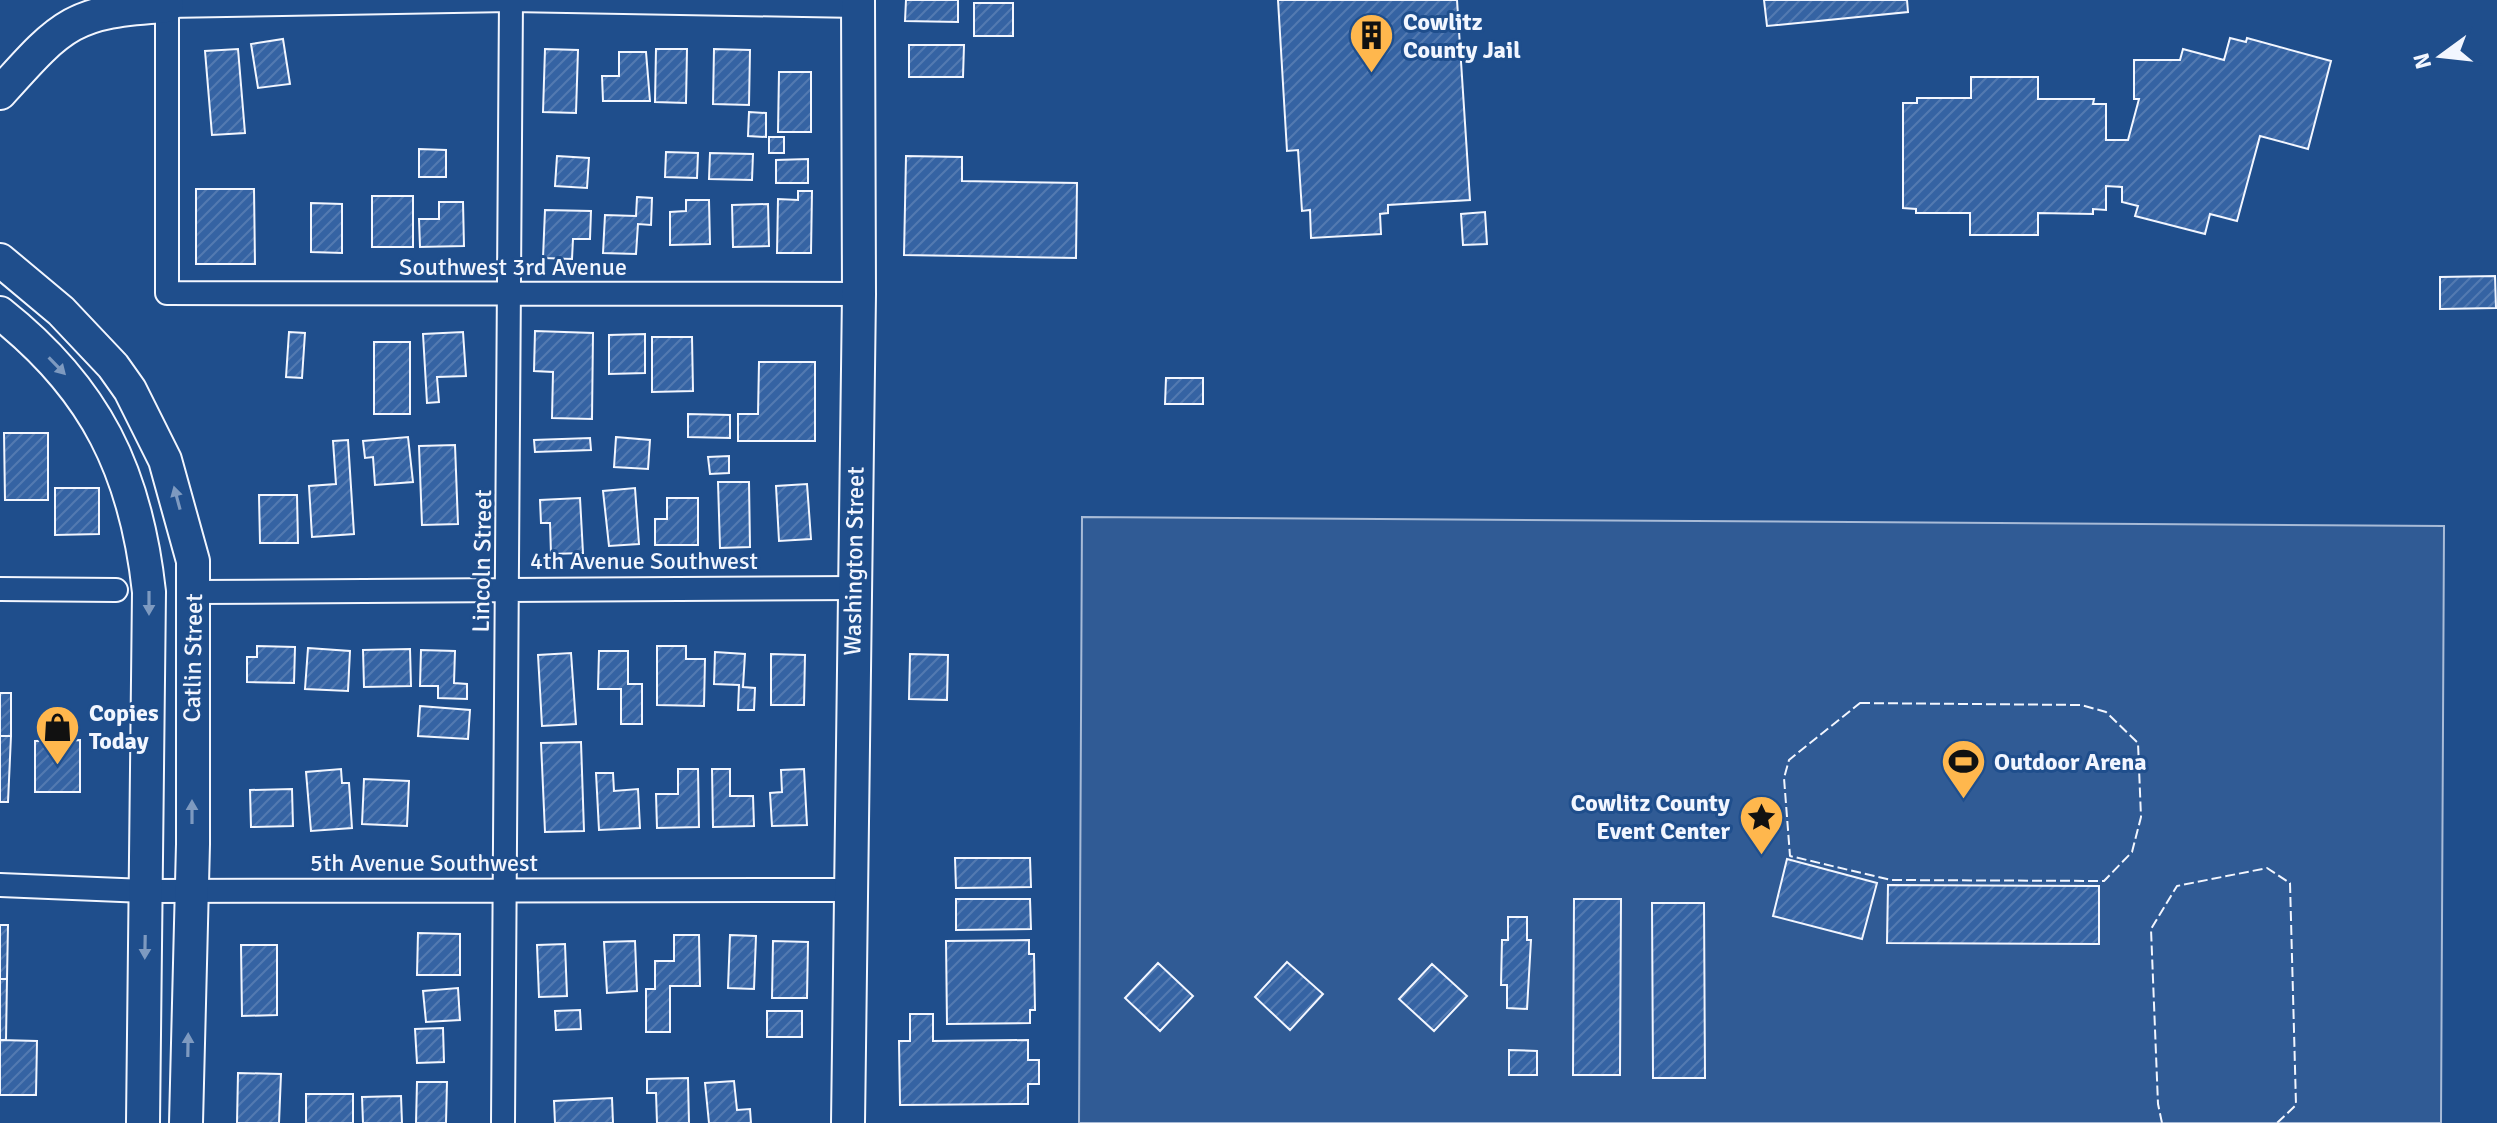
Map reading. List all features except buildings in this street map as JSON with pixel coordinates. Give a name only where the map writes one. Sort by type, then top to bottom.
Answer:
[{"type":"main road","points":[[0,93],[63,28],[92,15],[167,3]]},
{"type":"main road","name":"Washington Street","points":[[848,1123],[848,890],[859,294],[858,3]]},
{"type":"main road","name":"Catlin Street","points":[[0,260],[61,311],[113,366],[130,390],[175,490],[193,561],[192,890],[186,1123]]},
{"type":"main road","name":"Catlin Street","points":[[0,313],[53,361],[90,407],[110,442],[143,540],[149,592],[143,1123]]},
{"type":"street","points":[[167,3],[511,0],[858,3]]},
{"type":"street","name":"Lincoln Street","points":[[503,1123],[511,0]]},
{"type":"street","name":"Southwest 3rd Avenue","points":[[167,3],[167,293],[859,294]]},
{"type":"street","name":"4th Avenue Southwest","points":[[195,592],[507,587],[853,588]]},
{"type":"street","points":[[0,589],[116,590]]},
{"type":"street","name":"5th Avenue Southwest","points":[[0,885],[145,891],[504,888],[848,890]]},
{"type":"shaded area","name":"Cowlitz County Event Center","points":[[1082,517],[2444,526],[2441,1123],[1079,1123]]},
{"type":"fence","points":[[1860,703],[2081,705],[2106,712],[2138,743],[2141,817],[2132,852],[2104,881],[1891,880],[1790,856],[1784,778],[1789,760],[1860,703]]},
{"type":"fence","points":[[2162,1123],[2158,1104],[2151,929],[2177,886],[2267,868],[2290,883],[2296,1105],[2277,1123]]},
{"type":"place","name":"Cowlitz County Jail","points":[[1372,75]]},
{"type":"place","name":"Copies Today","points":[[58,766]]},
{"type":"place","name":"Outdoor Arena","points":[[1963,801]]},
{"type":"place","name":"Cowlitz County Event Center","points":[[1761,856]]}]
